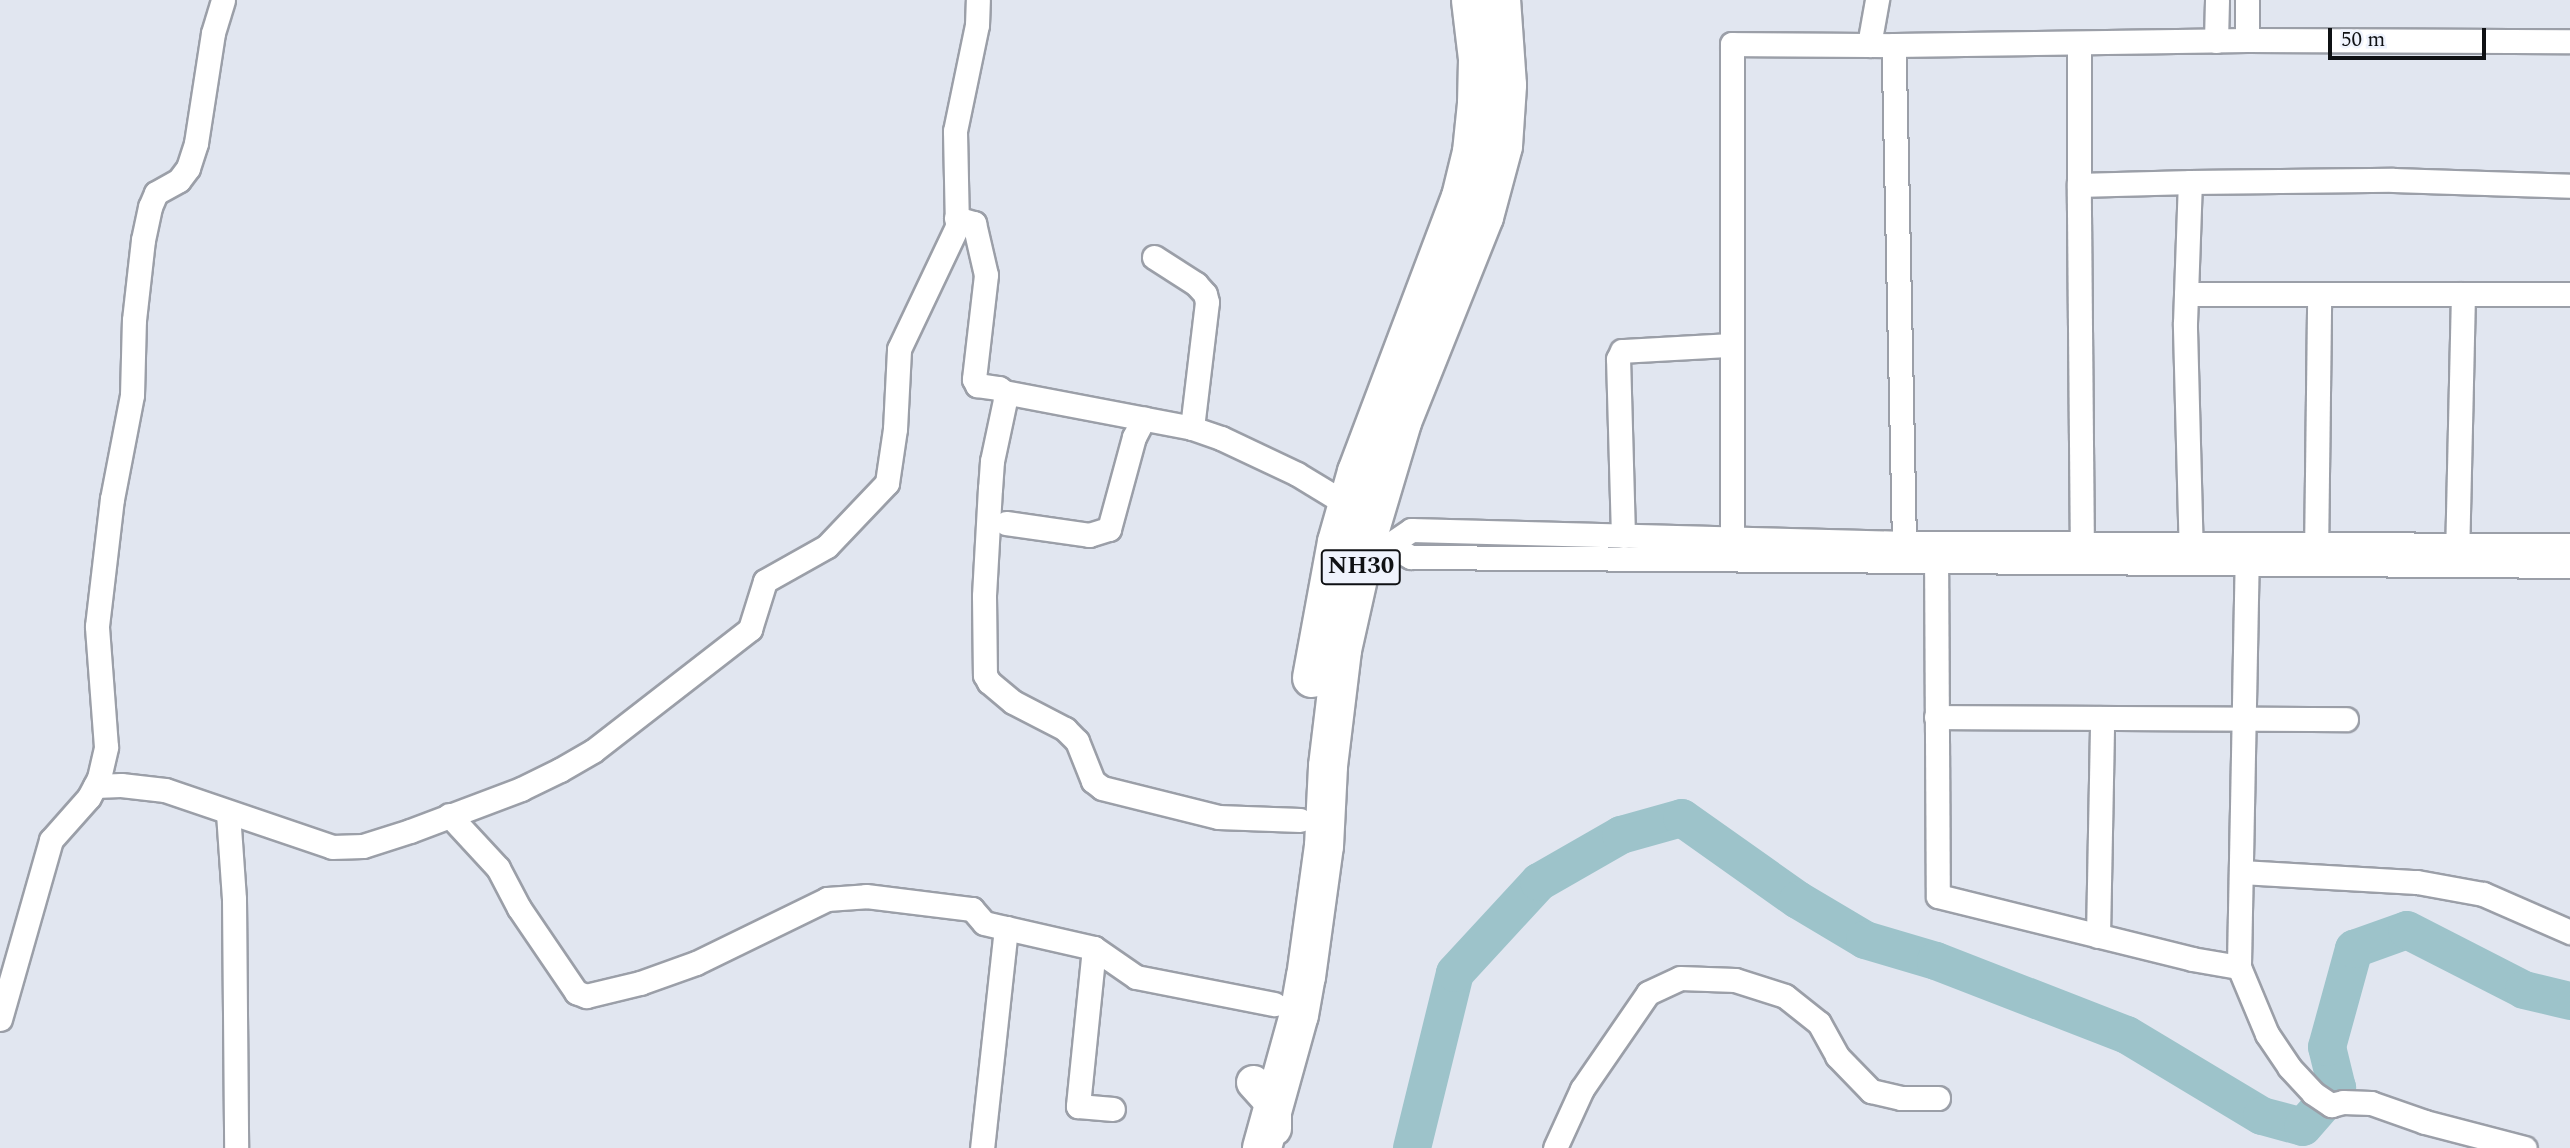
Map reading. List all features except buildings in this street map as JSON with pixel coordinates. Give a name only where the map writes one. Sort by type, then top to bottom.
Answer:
[{"type":"highway","name":"NH30","points":[[1235,1148],[1264,1094],[1306,977],[1324,846],[1328,766],[1342,650],[1364,543],[1348,505],[1401,349],[1461,197],[1472,152],[1478,59],[1471,0]]},
{"type":"highway","name":"NH30","points":[[1262,1148],[1264,1094],[1274,1004],[1292,901],[1308,701],[1364,543],[1402,422],[1466,266],[1494,182],[1507,115],[1501,0]]},
{"type":"street","points":[[0,1019],[51,840],[89,797],[95,786],[106,747],[106,712],[97,626],[113,499],[132,395],[134,320],[143,240],[156,193],[179,180],[188,168],[196,144],[213,33],[223,0]]},
{"type":"street","points":[[95,786],[121,785],[165,790],[332,847],[363,846],[521,789],[593,751],[750,629],[765,581],[827,546],[887,483],[892,460],[900,349],[957,227],[955,131],[977,25],[978,0]]},
{"type":"street","points":[[1869,45],[1877,0]]},
{"type":"street","points":[[2216,41],[2217,0]]},
{"type":"street","points":[[2247,0],[2247,40]]},
{"type":"street","points":[[1732,538],[1729,345],[1732,44],[1894,45],[2247,40],[2570,41]]},
{"type":"street","points":[[2079,43],[2082,551]]},
{"type":"street","points":[[1894,45],[1903,543]]},
{"type":"street","points":[[2079,185],[2393,180],[2570,186]]},
{"type":"street","points":[[2190,182],[2186,294],[2190,552]]},
{"type":"street","points":[[957,218],[974,223],[986,275],[974,379],[977,385],[1144,418],[1221,438],[1297,474],[1348,505]]},
{"type":"street","points":[[1154,257],[1196,284],[1205,294],[1207,302],[1192,429]]},
{"type":"street","points":[[2186,294],[2570,294]]},
{"type":"street","points":[[2316,554],[2319,294]]},
{"type":"street","points":[[2457,555],[2463,294]]},
{"type":"street","points":[[1623,536],[1618,359],[1622,351],[1729,345]]},
{"type":"street","points":[[1004,391],[1005,400],[992,461],[984,596],[985,675],[989,682],[1013,702],[1065,729],[1077,741],[1093,781],[1102,788],[1218,817],[1300,820]]},
{"type":"street","points":[[1006,523],[1089,535],[1109,529],[1134,437],[1144,418]]},
{"type":"street","points":[[1364,543],[1411,530],[1903,543],[1936,551]]},
{"type":"street","points":[[1364,543],[1411,557],[2082,551],[2457,555],[2570,565]]},
{"type":"street","points":[[2457,555],[2570,545]]},
{"type":"street","points":[[1936,551],[1938,896],[2098,936],[2239,967]]},
{"type":"street","points":[[2247,553],[2239,967],[2267,1034],[2289,1067],[2322,1099],[2371,1103],[2425,1122],[2525,1148]]},
{"type":"street","points":[[1937,717],[2346,719]]},
{"type":"street","points":[[2098,936],[2102,718]]},
{"type":"street","points":[[228,813],[234,913],[236,1148]]},
{"type":"street","points":[[449,815],[498,868],[519,908],[576,992],[586,996],[640,983],[696,962],[827,899],[866,896],[972,909],[984,923],[1094,948],[1136,977],[1274,1004]]},
{"type":"street","points":[[2241,872],[2347,876],[2456,889],[2483,894],[2570,932]]},
{"type":"street","points":[[982,1148],[1006,928]]},
{"type":"street","points":[[1094,948],[1078,1106],[1113,1109]]},
{"type":"street","points":[[1555,1148],[1582,1090],[1648,993],[1680,978],[1735,980],[1786,996],[1819,1023],[1837,1056],[1871,1091],[1901,1098],[1938,1098]]},
{"type":"street","points":[[1264,1094],[1273,1148]]},
{"type":"waterway","points":[[1412,1148],[1455,973],[1539,882],[1621,835],[1682,818],[1798,900],[1865,940],[1936,961],[2127,1035],[2262,1116],[2303,1127],[2337,1088],[2327,1047],[2354,949],[2407,930],[2524,990],[2570,1001]]}]
